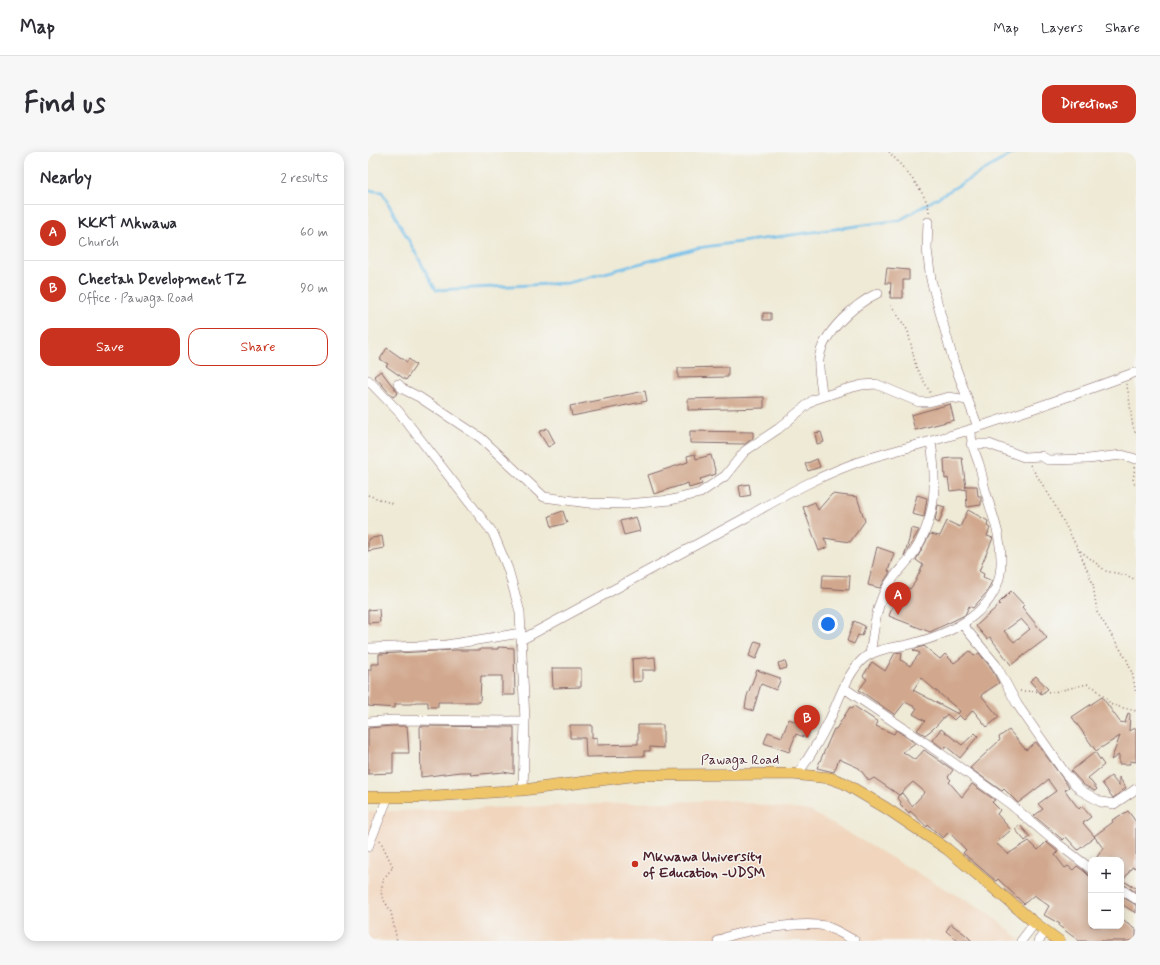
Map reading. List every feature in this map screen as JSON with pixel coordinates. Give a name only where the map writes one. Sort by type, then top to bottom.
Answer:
[{"type":"main road","name":"Pawaga Road","points":[[368,797],[523,790],[639,775],[797,775],[830,778],[844,783],[886,808],[947,849],[1035,923],[1059,941]]},
{"type":"street","points":[[797,775],[827,724],[857,665],[870,654],[928,639],[962,624],[976,615],[992,596],[998,581],[1001,564],[1001,546],[997,526],[984,488],[979,465],[971,444],[974,428],[967,400],[954,363],[931,280],[927,249],[928,222]]},
{"type":"street","points":[[822,397],[819,360],[827,340],[845,316],[863,300],[878,293]]},
{"type":"street","points":[[368,648],[446,645],[521,637],[804,485],[869,458],[931,441],[1065,399],[1136,372]]},
{"type":"street","points":[[368,380],[398,412],[494,533],[508,569],[520,612],[525,721],[523,790]]},
{"type":"street","points":[[398,384],[403,389],[426,401],[482,438],[544,497],[588,503],[627,504],[671,500],[700,493],[725,476],[745,451],[778,429],[814,400],[862,384],[876,384],[919,402],[934,401],[949,397],[967,400]]},
{"type":"street","points":[[870,654],[879,606],[886,589],[910,558],[921,540],[928,522],[934,500],[936,482],[931,441]]},
{"type":"street","points":[[971,444],[989,444],[1024,457],[1041,456],[1048,460],[1088,459],[1122,455],[1136,459]]},
{"type":"street","points":[[962,624],[988,654],[1065,773],[1080,790],[1101,802],[1114,804],[1136,789]]},
{"type":"street","points":[[844,688],[1009,803],[1088,867]]},
{"type":"street","points":[[368,722],[393,720],[525,721]]},
{"type":"street","points":[[368,847],[388,797]]},
{"type":"street","points":[[1124,891],[1136,899]]},
{"type":"street","points":[[1021,941],[1035,923]]},
{"type":"street","points":[[718,941],[743,931],[807,924],[825,926],[855,941]]},
{"type":"street","points":[[1038,941],[1046,931]]},
{"type":"path","points":[[888,152],[906,172],[926,200],[930,211],[928,222]]},
{"type":"path","points":[[890,305],[908,331],[916,367],[926,382],[934,401]]},
{"type":"path","points":[[1124,377],[1130,397],[1133,427],[1136,433]]},
{"type":"path","points":[[1024,457],[1052,498],[1078,549],[1093,584],[1097,612],[1127,660],[1133,676],[1136,694]]},
{"type":"path","points":[[1136,466],[1133,480],[1136,486]]},
{"type":"path","points":[[368,495],[393,504]]},
{"type":"path","points":[[1078,549],[1106,571],[1126,575],[1136,580]]},
{"type":"path","points":[[1010,690],[1054,692],[1087,684],[1095,688],[1112,704],[1136,710]]},
{"type":"path","points":[[376,827],[382,846],[393,867],[384,878],[381,891],[382,897],[391,912],[397,941]]},
{"type":"shaded area","name":"Mkwawa University of Education -UDSM","points":[[724,800],[810,811],[991,915],[1022,941],[368,941],[368,812]]},
{"type":"building","points":[[887,268],[909,270],[909,280],[903,280],[903,298],[890,298],[891,283],[885,283]]},
{"type":"building","points":[[763,313],[771,313],[771,320],[763,320]]},
{"type":"building","points":[[387,348],[407,362],[409,359],[416,365],[406,380],[386,366],[388,364],[380,359]]},
{"type":"building","points":[[728,367],[728,377],[678,378],[678,368]]},
{"type":"building","points":[[381,371],[398,393],[393,397],[374,376]]},
{"type":"building","points":[[645,391],[647,401],[572,416],[570,406]]},
{"type":"building","points":[[764,397],[764,408],[688,410],[688,399]]},
{"type":"building","points":[[950,404],[954,420],[915,430],[911,415]]},
{"type":"building","points":[[547,428],[555,443],[548,447],[539,432]]},
{"type":"building","points":[[690,431],[753,432],[753,438],[745,444],[690,443]]},
{"type":"building","points":[[821,432],[824,442],[817,444],[815,433]]},
{"type":"building","points":[[695,454],[696,459],[711,455],[716,474],[700,479],[702,484],[689,488],[688,483],[654,494],[648,475],[688,462],[687,456]]},
{"type":"building","points":[[962,458],[966,488],[966,486],[977,486],[978,496],[981,496],[981,505],[967,507],[966,489],[950,491],[948,478],[945,479],[944,459]]},
{"type":"building","points":[[817,459],[820,467],[808,471],[805,464]]},
{"type":"building","points":[[749,484],[751,495],[741,497],[739,486]]},
{"type":"building","points":[[832,494],[857,497],[865,521],[850,542],[824,538],[828,547],[819,551],[803,507],[815,502],[818,510]]},
{"type":"building","points":[[917,495],[927,498],[924,517],[912,514]]},
{"type":"building","points":[[938,505],[945,507],[939,523],[935,521]]},
{"type":"building","points":[[968,510],[988,521],[987,526],[990,528],[987,536],[993,538],[979,571],[984,574],[983,577],[992,581],[987,592],[973,608],[969,606],[965,615],[930,632],[889,616],[895,600],[901,602],[905,587],[910,589],[915,582],[923,565],[916,560],[930,534],[940,536],[947,521],[960,527]]},
{"type":"building","points":[[563,511],[567,523],[552,527],[549,516]]},
{"type":"building","points":[[636,517],[640,531],[624,535],[620,521]]},
{"type":"building","points":[[911,528],[919,530],[904,556],[909,540]]},
{"type":"building","points":[[382,536],[384,548],[368,551],[368,539]]},
{"type":"building","points":[[877,547],[894,553],[888,571],[890,572],[880,588],[868,585]]},
{"type":"building","points":[[823,575],[850,576],[849,590],[822,588]]},
{"type":"building","points":[[1011,591],[1024,605],[1022,607],[1047,638],[1011,665],[990,637],[987,639],[976,626],[1000,604],[999,603]],"holes":[[[1021,619],[1030,629],[1014,642],[1004,631]]]},
{"type":"building","points":[[379,609],[380,622],[368,623],[368,610]]},
{"type":"building","points":[[854,621],[865,626],[862,636],[858,635],[854,644],[847,641]]},
{"type":"building","points":[[755,641],[762,643],[756,659],[749,656]]},
{"type":"building","points":[[924,646],[940,659],[945,654],[954,663],[970,651],[974,656],[979,653],[991,668],[999,683],[981,695],[999,717],[987,727],[973,710],[964,720],[959,715],[954,720],[947,714],[925,735],[917,730],[925,721],[913,714],[917,708],[905,702],[895,715],[859,690],[867,679],[863,676],[872,662],[885,671],[895,653],[902,652],[901,660],[910,666],[920,653],[913,650]],"holes":[[[921,678],[960,711],[958,714],[913,690]]]},
{"type":"building","points":[[498,647],[514,648],[515,695],[502,695],[502,676],[481,676],[480,702],[438,702],[438,707],[428,707],[428,702],[395,704],[395,708],[368,706],[368,670],[371,670],[371,664],[379,664],[379,654],[498,649]]},
{"type":"building","points":[[655,657],[656,670],[642,670],[642,681],[633,682],[632,659]]},
{"type":"building","points":[[785,661],[787,668],[780,670],[778,663]]},
{"type":"building","points":[[552,668],[581,668],[581,687],[553,688]]},
{"type":"building","points":[[757,670],[780,678],[780,681],[776,690],[761,684],[753,711],[745,708],[747,696]]},
{"type":"building","points":[[1036,676],[1048,689],[1041,694],[1030,681]]},
{"type":"building","points":[[1102,697],[1120,722],[1125,723],[1128,713],[1130,714],[1129,731],[1136,728],[1136,762],[1130,761],[1130,764],[1119,764],[1119,755],[1111,760],[1120,736],[1096,751],[1072,717]]},
{"type":"building","points":[[854,706],[878,722],[876,726],[894,734],[896,730],[915,743],[903,752],[915,760],[924,750],[953,770],[948,777],[951,780],[949,782],[962,797],[972,784],[995,800],[992,802],[1000,810],[997,814],[1011,830],[996,843],[1008,854],[1029,841],[1038,850],[1046,842],[1058,852],[1055,855],[1065,868],[1068,866],[1073,870],[1077,866],[1084,871],[1088,875],[1088,929],[1124,929],[1124,920],[1136,929],[1136,941],[1079,941],[1059,926],[1060,924],[1044,915],[1049,906],[1034,895],[1024,904],[998,879],[996,881],[963,853],[966,850],[949,832],[943,838],[928,825],[927,827],[910,811],[909,813],[900,804],[901,802],[897,797],[902,793],[912,806],[925,792],[913,782],[899,795],[874,778],[869,781],[859,768],[839,759],[834,772],[817,768],[834,729],[836,729],[850,707],[852,708]]},
{"type":"building","points":[[789,719],[811,728],[807,738],[796,734],[789,752],[764,743],[768,732],[782,737]]},
{"type":"building","points":[[570,725],[592,725],[592,738],[597,737],[597,745],[638,744],[638,725],[663,725],[663,748],[650,747],[650,751],[644,751],[644,756],[586,757],[585,738],[570,738]]},
{"type":"building","points":[[407,726],[409,753],[393,753],[393,773],[368,774],[368,728]]},
{"type":"building","points":[[420,726],[514,727],[514,774],[504,772],[470,775],[471,772],[460,772],[421,777]]},
{"type":"building","points":[[941,729],[962,745],[975,733],[978,736],[960,758],[946,746],[944,749],[932,740]]},
{"type":"building","points":[[1009,730],[1026,750],[1036,742],[1069,787],[1065,790],[1069,796],[1079,809],[1082,806],[1091,817],[1083,823],[1095,837],[1078,850],[1066,837],[1063,840],[1034,816],[1043,809],[1038,804],[1056,791],[1048,780],[1018,803],[1004,789],[1002,791],[970,768],[1000,740],[999,737]]},
{"type":"building","points":[[1095,752],[1104,765],[1088,778],[1097,789],[1095,791],[1084,785],[1071,771]]},
{"type":"building","points":[[1111,776],[1119,786],[1119,777],[1126,788],[1113,798],[1102,783]]},
{"type":"building","points":[[1128,811],[1136,822],[1136,868],[1132,867],[1124,879],[1124,857],[1097,857],[1103,848],[1094,836],[1113,822],[1112,820]]},
{"type":"building","points":[[1020,825],[1030,837],[1025,841],[1015,829]]},
{"type":"building","points":[[1124,882],[1136,888],[1136,892],[1124,885]]},
{"type":"building","points":[[1124,898],[1136,905],[1136,913],[1124,906]]},
{"type":"building","points":[[951,924],[972,941],[958,941],[946,931]]},
{"type":"waterway","points":[[368,190],[382,192],[436,290],[568,283],[697,248],[900,220],[1015,152]]},
{"type":"place","name":"KKKT Mkwawa","points":[[898,615]]},
{"type":"place","name":"Cheetah Development TZ","points":[[807,738]]},
{"type":"place","name":"Mkwawa University of Education -UDSM","points":[[635,864]]}]
